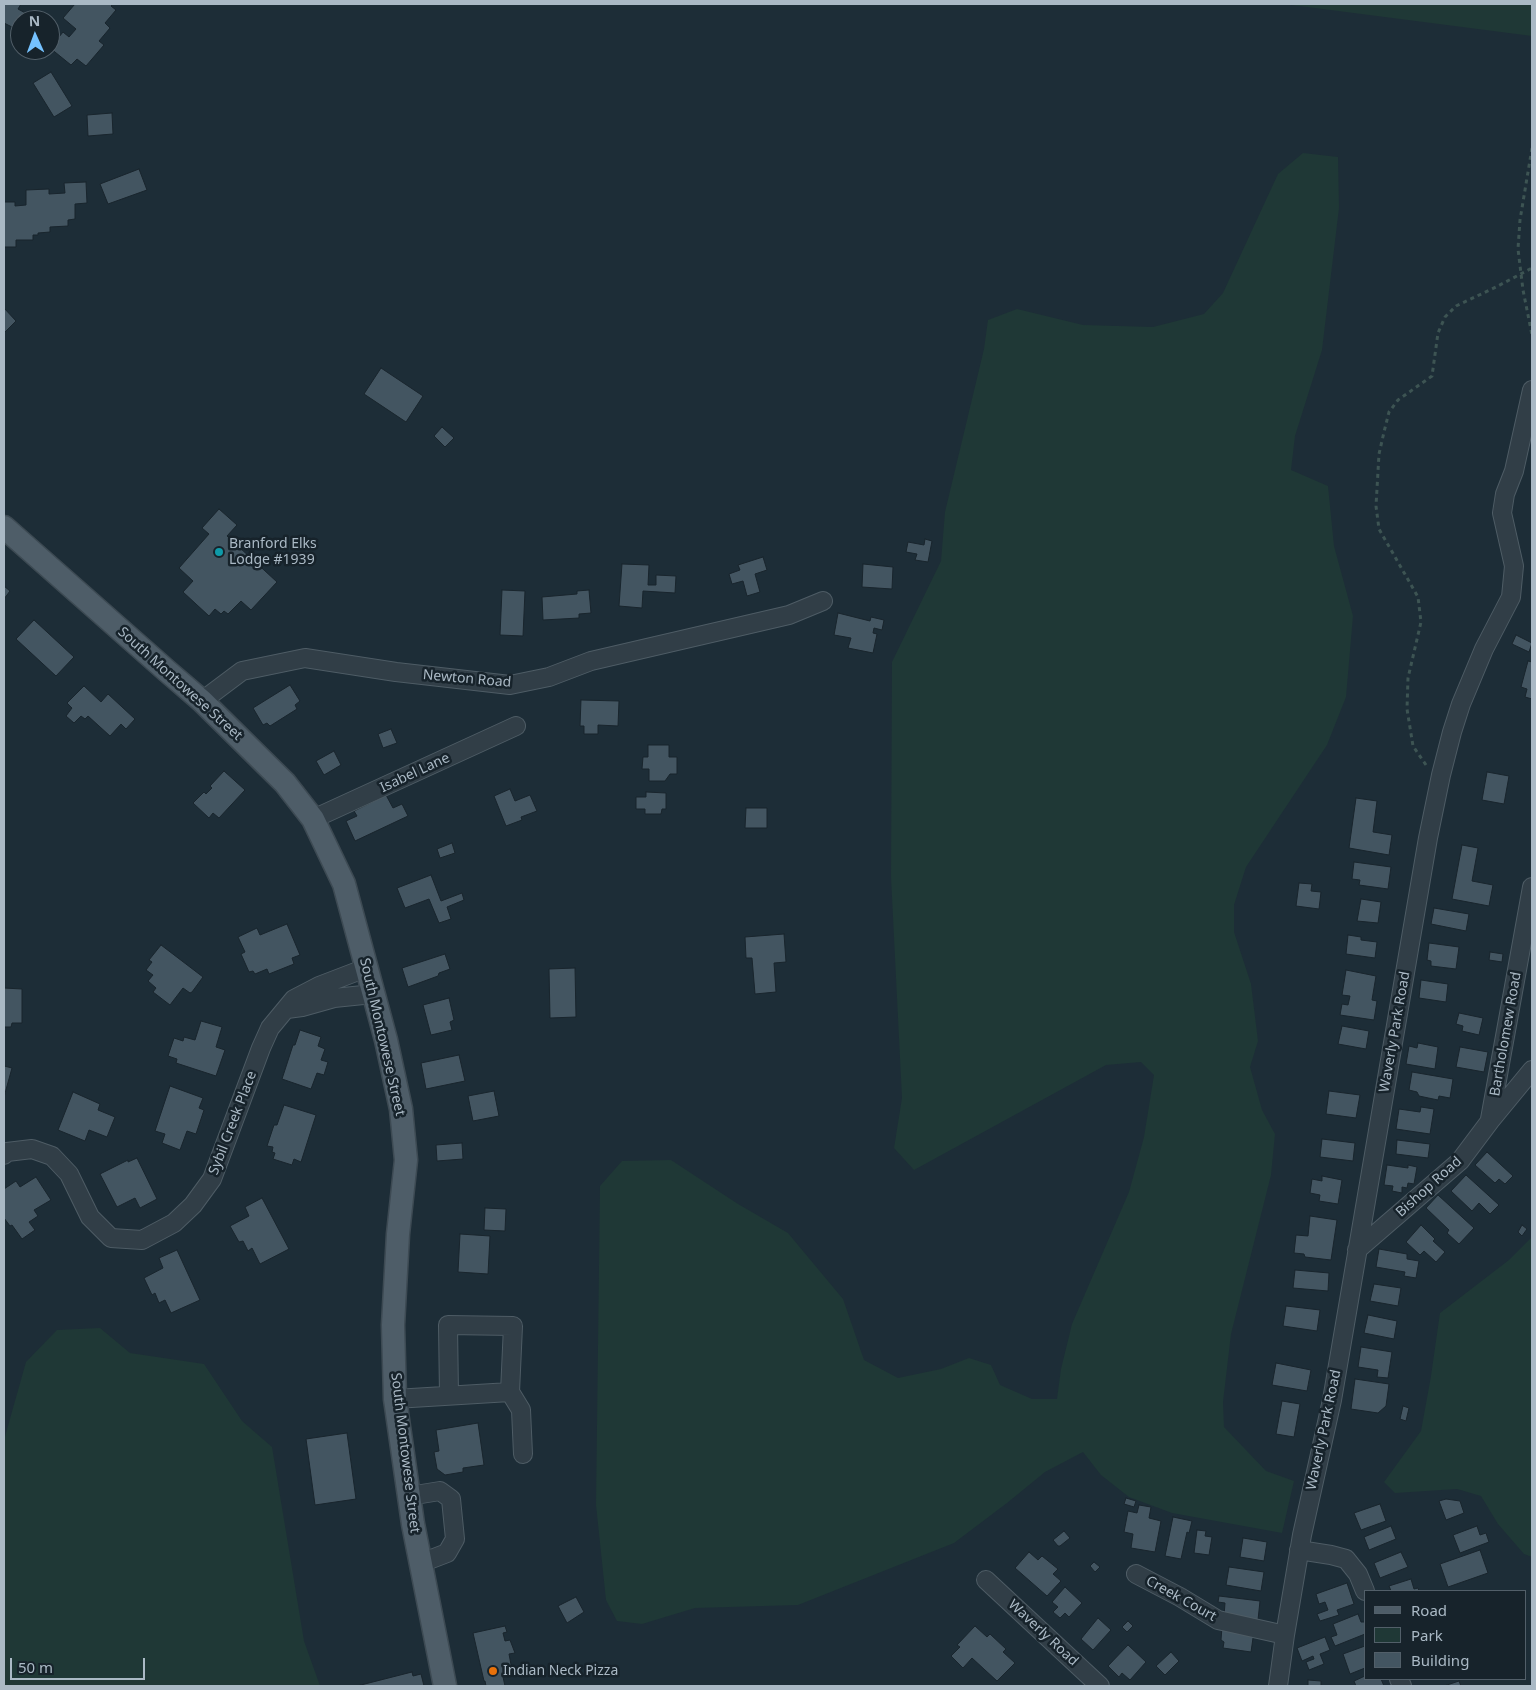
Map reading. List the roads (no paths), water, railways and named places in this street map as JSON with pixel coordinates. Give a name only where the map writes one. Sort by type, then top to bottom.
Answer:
[{"type":"main road","name":"South Montowese Street","points":[[4,527],[202,701],[285,784],[313,819],[344,884],[402,1110],[406,1160],[398,1234],[392,1325],[395,1399],[409,1496],[445,1686]]},
{"type":"street","name":"Waverly Park Road","points":[[1278,1686],[1284,1635],[1332,1400],[1428,838],[1441,775],[1461,704],[1484,649],[1511,598],[1514,566],[1502,513],[1505,494],[1514,471],[1532,390]]},
{"type":"street","name":"Newton Road","points":[[202,701],[242,671],[306,658],[396,672],[510,685],[549,677],[591,661],[788,615],[823,601]]},
{"type":"street","name":"Isabel Lane","points":[[313,819],[516,726]]},
{"type":"street","name":"Bartholomew Road","points":[[1490,1122],[1532,887]]},
{"type":"street","name":"Sybil Creek Place","points":[[4,1155],[7,1152],[32,1149],[52,1156],[69,1174],[90,1217],[112,1238],[142,1240],[174,1223],[193,1204],[212,1179],[270,1028],[294,999],[318,986],[366,968]]},
{"type":"street","points":[[287,1009],[334,998],[373,994]]},
{"type":"street","name":"Bishop Road","points":[[1357,1250],[1460,1161],[1532,1070]]},
{"type":"street","points":[[450,1395],[448,1325],[513,1326],[510,1392],[521,1410],[523,1454]]},
{"type":"street","points":[[395,1399],[510,1392]]},
{"type":"street","points":[[409,1496],[440,1491],[451,1499],[455,1539],[447,1553],[421,1563]]},
{"type":"street","points":[[1300,1550],[1346,1559],[1358,1574],[1365,1590]]},
{"type":"street","name":"Creek Court","points":[[1136,1574],[1218,1620],[1284,1635]]},
{"type":"street","name":"Waverly Road","points":[[986,1580],[1100,1686]]},
{"type":"place","name":"Branford Elks Lodge #1939","points":[[219,552]]},
{"type":"place","name":"Indian Neck Pizza","points":[[493,1671]]}]
